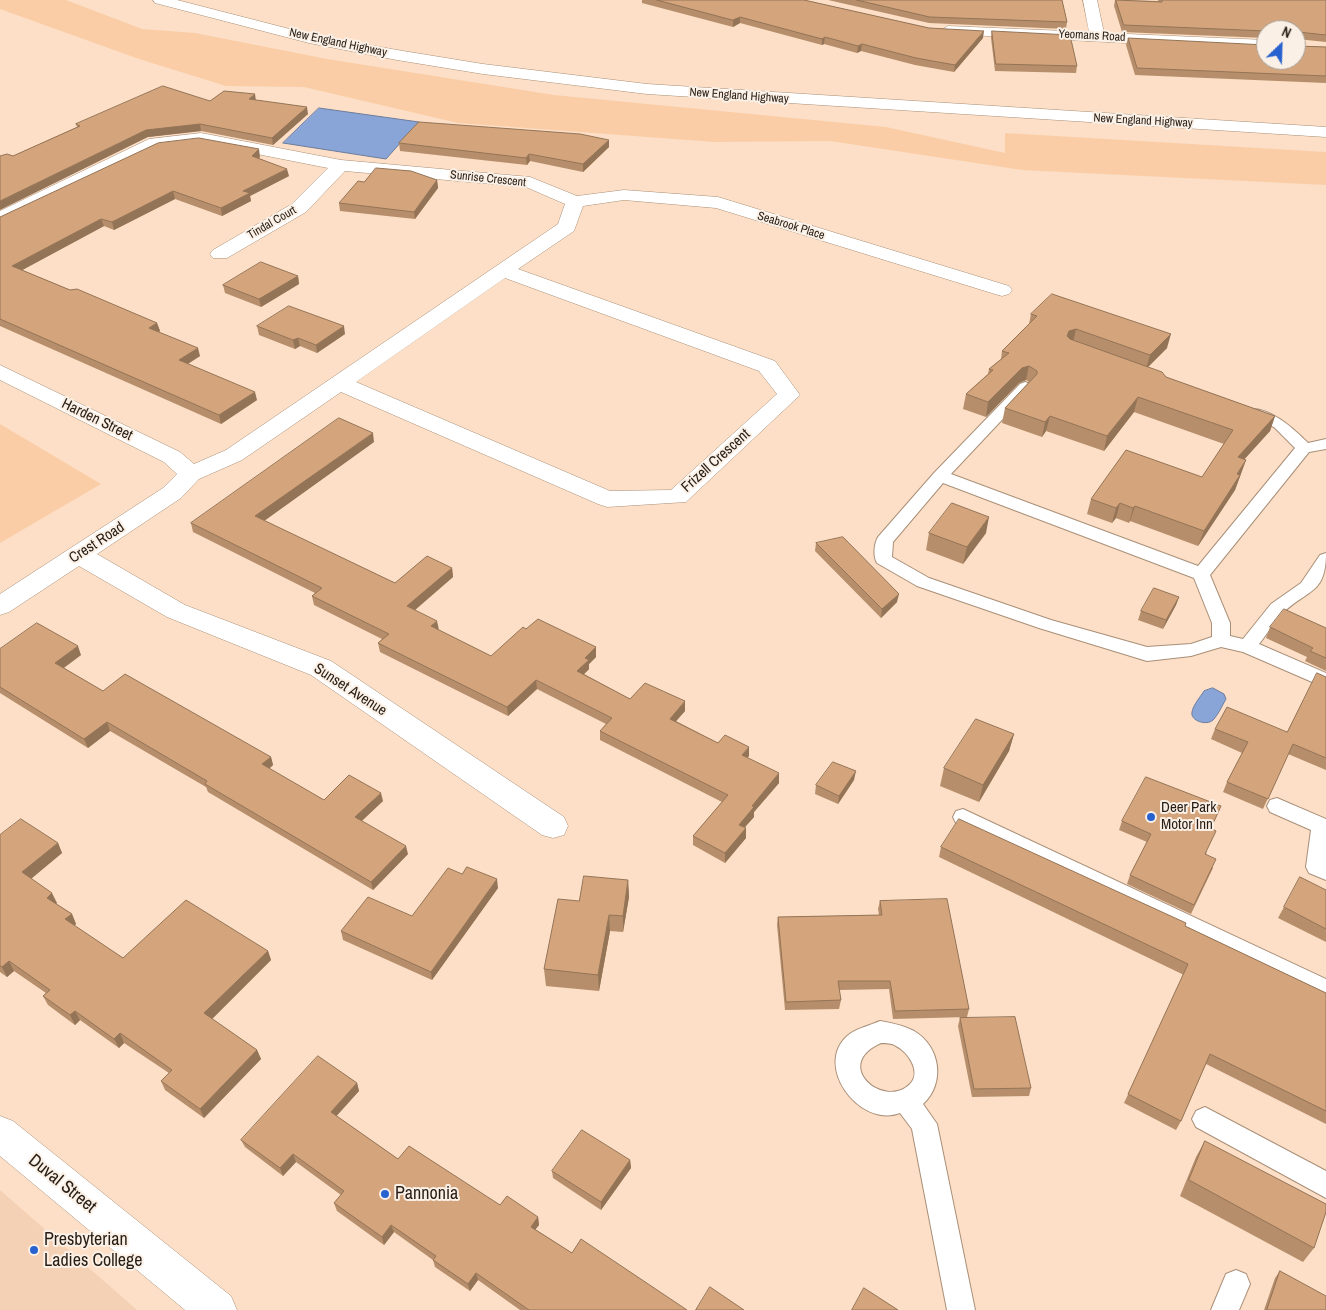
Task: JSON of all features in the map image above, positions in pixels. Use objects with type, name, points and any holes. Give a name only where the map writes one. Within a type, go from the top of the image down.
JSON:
[{"type":"main road","name":"New England Highway","points":[[160,0],[309,38],[396,55],[483,69],[647,90],[1326,132]]},
{"type":"main road","points":[[1090,0],[1089,3],[1097,36]]},
{"type":"main road","name":"Yeomans Road","points":[[929,29],[1256,44]]},
{"type":"main road","name":"Sunrise Crescent","points":[[0,218],[155,143],[201,138],[341,165],[530,182],[575,202]]},
{"type":"main road","name":"Tindal Court","points":[[220,254],[300,208],[341,165]]},
{"type":"main road","name":"Seabrook Place","points":[[575,202],[624,195],[718,204],[1002,290]]},
{"type":"main road","points":[[190,474],[234,455],[567,227],[575,202]]},
{"type":"main road","name":"Frizell Crescent","points":[[340,383],[608,499],[677,497],[789,396],[767,366],[504,270]]},
{"type":"main road","name":"Harden Street","points":[[0,372],[172,457],[190,474]]},
{"type":"main road","name":"Crest Road","points":[[0,606],[172,493],[190,474]]},
{"type":"main road","name":"Sunset Avenue","points":[[79,555],[176,611],[321,668],[553,826]]},
{"type":"main road","name":"Duval Street","points":[[0,1133],[217,1310]]},
{"type":"lane","points":[[1025,387],[940,476],[884,541],[884,559],[923,582],[1044,624],[1147,654],[1191,650],[1221,641],[1247,646],[1326,682]]},
{"type":"lane","points":[[1235,408],[1280,424],[1304,448]]},
{"type":"lane","points":[[1201,574],[1304,448],[1326,444]]},
{"type":"lane","points":[[940,476],[1201,574],[1221,623],[1221,641]]},
{"type":"lane","points":[[1247,646],[1277,608],[1307,588],[1326,559]]},
{"type":"lane","points":[[1277,806],[1322,826],[1317,867],[1326,871]]},
{"type":"lane","points":[[963,817],[1326,990]]},
{"type":"lane","points":[[906,1101],[924,1124],[961,1310]]},
{"type":"lane","points":[[1205,1119],[1326,1185]]},
{"type":"lane","points":[[1225,1310],[1236,1284]]},
{"type":"shaded area","points":[[0,0],[66,0],[142,29],[195,33],[327,59],[554,95],[886,127],[1005,153],[1005,133],[1326,152],[1326,185],[1022,170],[830,141],[715,142],[458,123],[304,87],[226,86],[139,59],[0,9]]},
{"type":"shaded area","points":[[0,424],[101,484],[0,543]]},
{"type":"shaded area","name":"Presbyterian Ladies College","points":[[0,1190],[137,1310],[0,1310]]},
{"type":"water","points":[[319,108],[419,122],[386,159],[283,143]]},
{"type":"water","points":[[1213,688],[1224,694],[1226,699],[1213,720],[1207,723],[1200,722],[1192,715],[1193,709],[1204,691]]},
{"type":"building","points":[[657,0],[804,0],[929,28],[984,31],[955,65],[916,58],[862,44],[858,46],[825,37],[822,39],[740,17],[733,20]]},
{"type":"building","points":[[857,0],[1062,0],[1067,22],[930,17]]},
{"type":"building","points":[[1116,0],[1162,2],[1162,0],[1326,0],[1326,35],[1306,33],[1306,20],[1256,20],[1256,31],[1124,25]]},
{"type":"building","points":[[992,31],[1070,35],[1077,66],[996,64]]},
{"type":"building","points":[[1128,38],[1256,44],[1256,70],[1306,70],[1306,46],[1326,47],[1326,76],[1137,68]]},
{"type":"building","points":[[163,86],[210,101],[224,91],[255,94],[249,99],[307,107],[272,138],[200,124],[146,130],[0,201],[0,156],[7,154],[13,156],[80,126],[76,124]]},
{"type":"building","points":[[419,122],[580,134],[609,140],[583,164],[529,154],[526,158],[399,143]]},
{"type":"building","points":[[199,138],[259,149],[252,156],[287,169],[243,191],[250,193],[221,208],[173,191],[112,222],[101,219],[12,266],[70,290],[77,289],[157,323],[149,328],[198,348],[179,360],[255,392],[219,415],[0,319],[0,217],[158,143]]},
{"type":"building","points":[[376,168],[411,171],[437,180],[414,212],[339,203],[358,181],[364,182]]},
{"type":"building","points":[[261,262],[298,276],[259,299],[223,285]]},
{"type":"building","points":[[1052,294],[1171,334],[1150,355],[1076,329],[1069,331],[1067,336],[1070,339],[1162,372],[1166,377],[1275,416],[1238,457],[1246,460],[1237,474],[1240,475],[1204,531],[1135,506],[1133,508],[1120,503],[1116,508],[1091,499],[1126,450],[1202,477],[1233,430],[1138,397],[1107,436],[1050,416],[1045,422],[1005,408],[1037,374],[1037,371],[1029,366],[1022,368],[988,402],[966,394],[993,370],[989,369],[1009,353],[1002,351],[1037,316],[1031,314]]},
{"type":"building","points":[[289,306],[344,326],[316,345],[298,338],[293,340],[257,326]]},
{"type":"building","points":[[339,418],[373,433],[255,516],[395,583],[427,556],[452,568],[407,606],[437,621],[431,626],[491,656],[523,627],[526,629],[538,619],[596,647],[585,658],[589,660],[577,671],[630,699],[645,683],[685,701],[670,719],[718,743],[725,735],[749,747],[742,755],[779,773],[739,825],[746,828],[725,853],[693,836],[728,795],[600,731],[612,718],[536,680],[507,707],[378,643],[389,634],[312,596],[322,588],[191,523]]},
{"type":"building","points":[[952,503],[989,517],[967,547],[929,533]]},
{"type":"building","points":[[843,537],[899,594],[882,609],[816,543]]},
{"type":"building","points":[[1154,588],[1179,597],[1166,620],[1141,611]]},
{"type":"building","points":[[1284,609],[1326,628],[1326,658],[1310,651],[1313,648],[1270,627]]},
{"type":"building","points":[[37,623],[78,646],[55,663],[103,691],[125,674],[271,757],[262,764],[324,800],[349,775],[381,793],[355,817],[406,846],[371,882],[205,784],[207,781],[107,722],[84,739],[0,687],[0,649]]},
{"type":"building","points":[[1317,673],[1326,677],[1326,758],[1293,744],[1268,799],[1227,782],[1248,742],[1215,729],[1227,707],[1287,732]]},
{"type":"building","points":[[976,719],[1014,734],[983,785],[944,768]]},
{"type":"building","points":[[833,762],[856,771],[839,796],[816,785]]},
{"type":"building","points":[[1146,777],[1221,806],[1211,828],[1216,831],[1205,854],[1216,859],[1194,905],[1130,875],[1151,834],[1122,821]]},
{"type":"building","points":[[21,819],[58,843],[22,872],[52,893],[47,898],[72,914],[65,919],[123,958],[186,900],[268,951],[204,1013],[257,1050],[200,1109],[161,1081],[172,1070],[120,1033],[114,1039],[75,1011],[70,1015],[43,996],[50,990],[9,961],[2,967],[0,966],[0,835]]},
{"type":"building","points":[[959,819],[1186,923],[1185,926],[1326,993],[1326,1111],[1210,1054],[1181,1121],[1128,1094],[1188,964],[941,847]]},
{"type":"building","points":[[467,867],[497,879],[431,972],[341,931],[368,897],[412,916],[448,868],[462,874]]},
{"type":"building","points":[[584,876],[628,880],[623,916],[609,915],[598,975],[544,969],[558,899],[579,901]]},
{"type":"building","points":[[1300,877],[1326,890],[1326,929],[1284,907]]},
{"type":"building","points":[[947,899],[969,1009],[895,1011],[890,981],[838,981],[841,1000],[786,1002],[778,917],[882,915],[880,901]]},
{"type":"building","points":[[1015,1017],[1031,1088],[974,1089],[960,1018]]},
{"type":"building","points":[[318,1056],[357,1083],[331,1112],[398,1159],[409,1146],[500,1205],[507,1196],[538,1217],[531,1227],[572,1253],[581,1239],[687,1310],[529,1310],[476,1273],[468,1284],[433,1260],[436,1256],[391,1225],[382,1237],[334,1203],[344,1191],[293,1154],[280,1168],[241,1140]]},
{"type":"building","points":[[582,1130],[630,1160],[601,1202],[552,1171]]},
{"type":"building","points":[[1205,1141],[1326,1204],[1326,1212],[1314,1248],[1189,1180]]},
{"type":"building","points":[[1280,1271],[1326,1296],[1326,1310],[1267,1310]]},
{"type":"building","points":[[710,1287],[744,1310],[696,1310]]},
{"type":"building","points":[[864,1288],[898,1310],[852,1310]]},
{"type":"place","name":"Deer Park Motor Inn","points":[[1151,817]]},
{"type":"place","name":"Pannonia","points":[[385,1194]]},
{"type":"place","name":"Presbyterian Ladies College","points":[[34,1250]]}]
